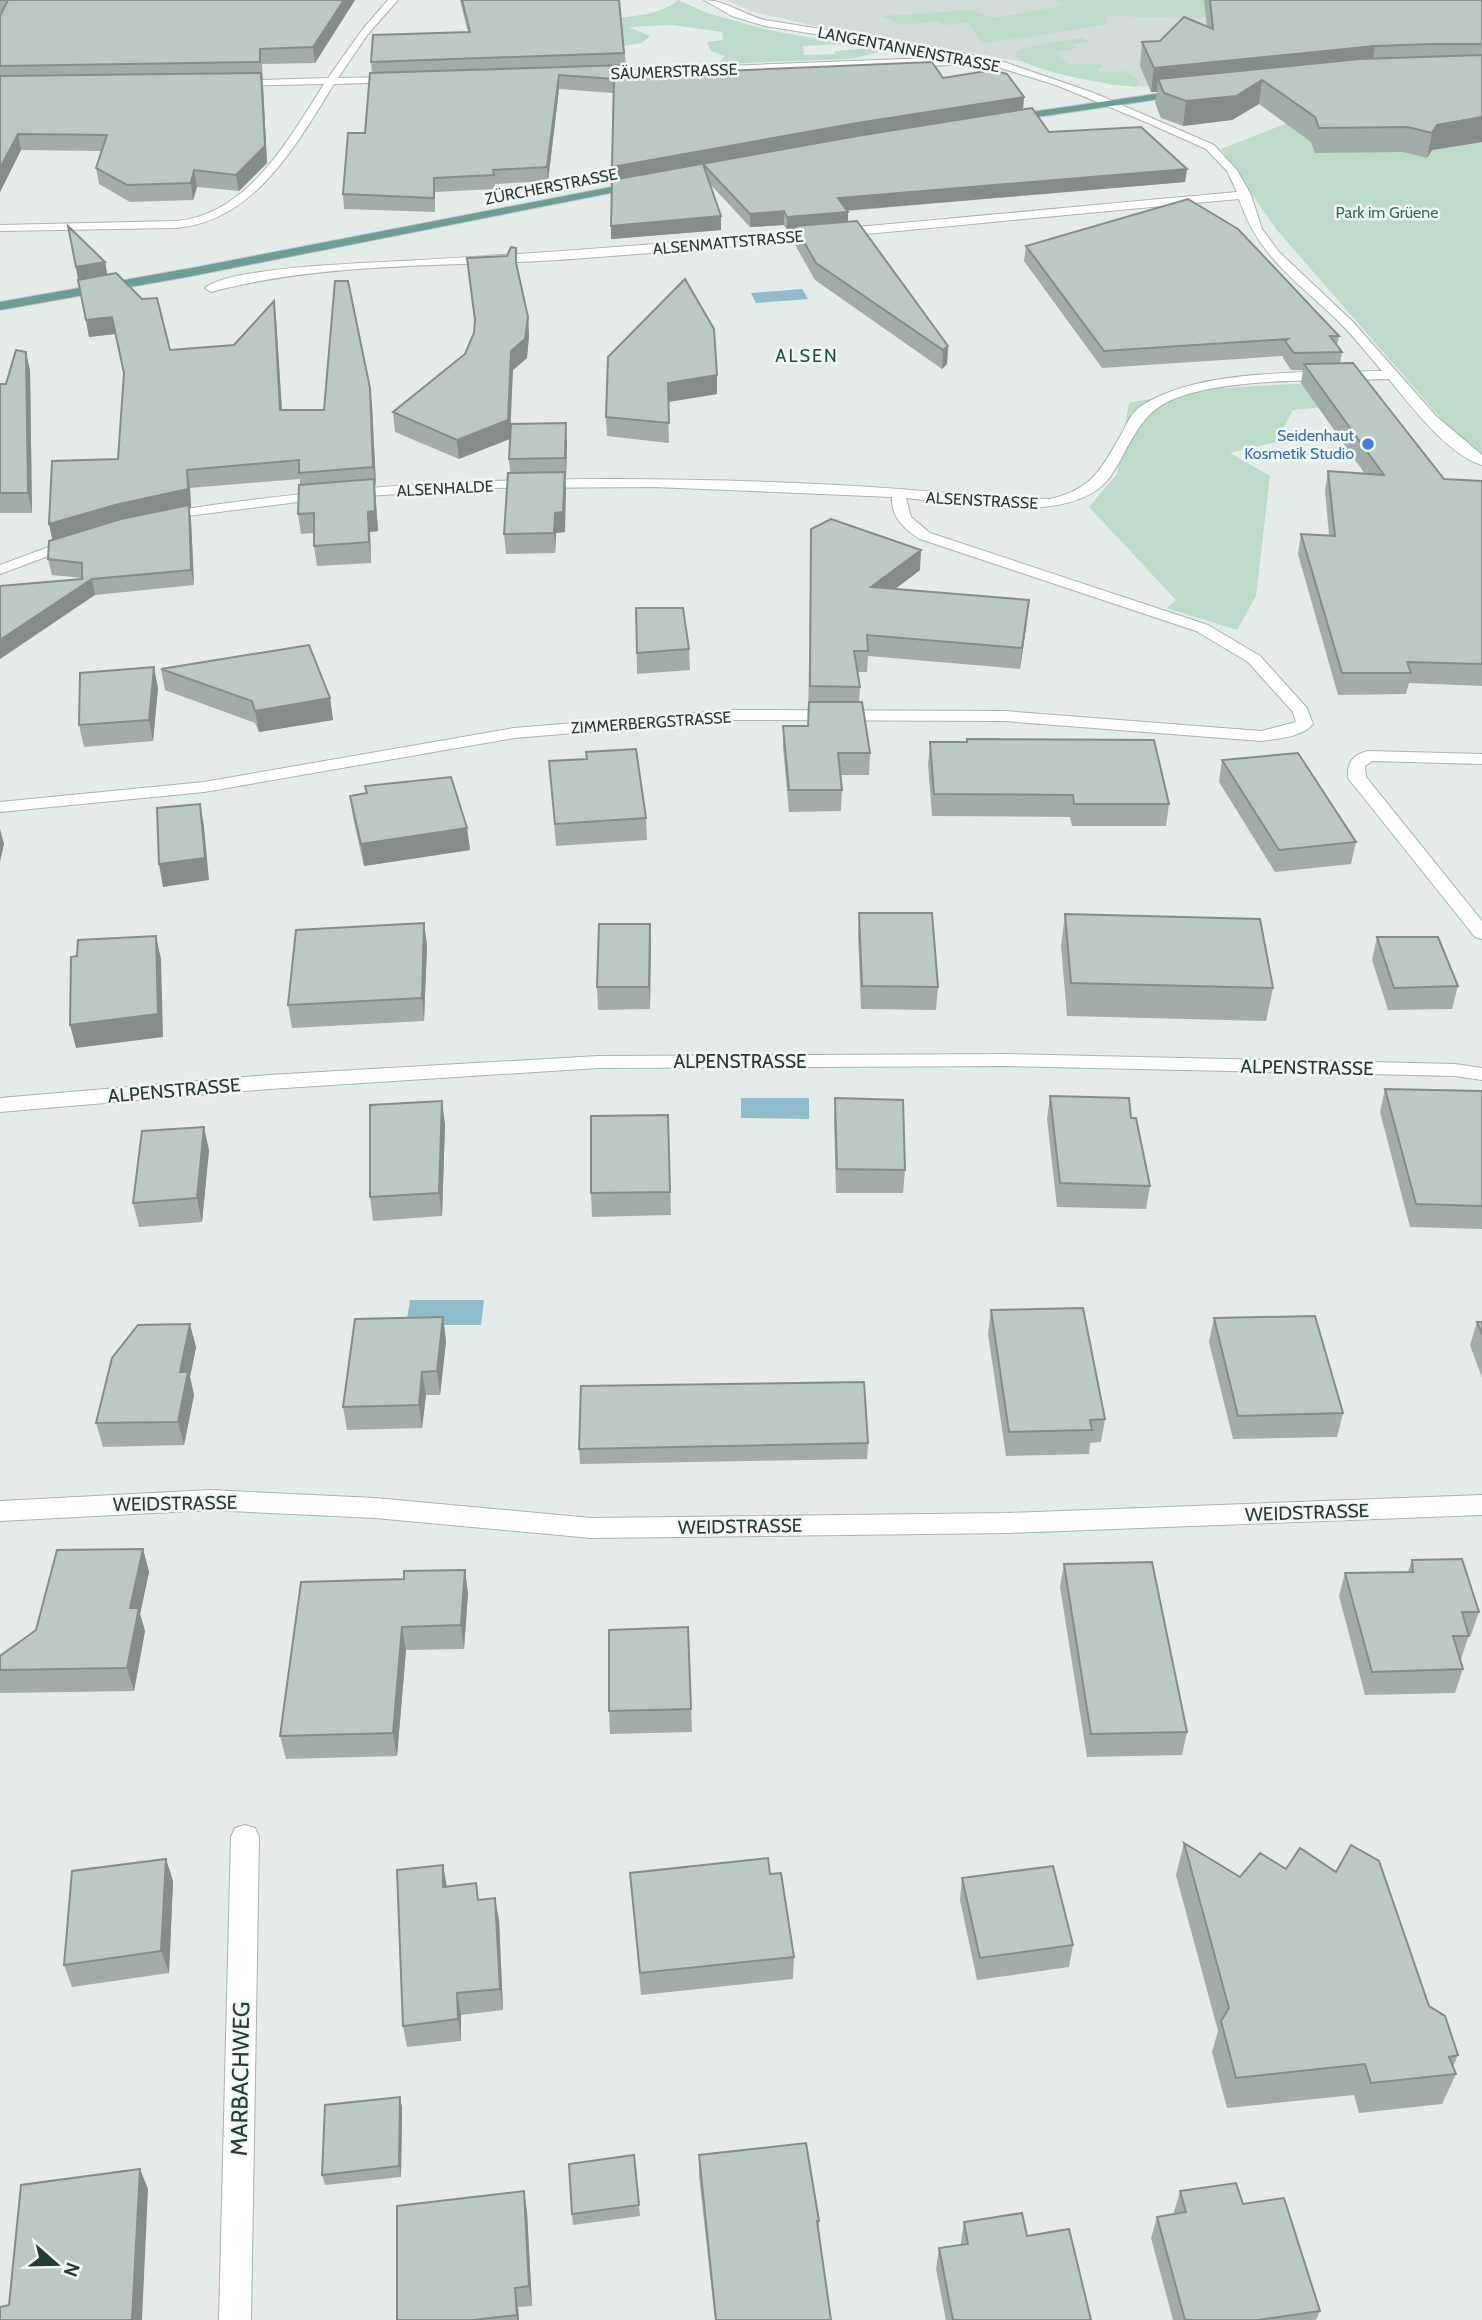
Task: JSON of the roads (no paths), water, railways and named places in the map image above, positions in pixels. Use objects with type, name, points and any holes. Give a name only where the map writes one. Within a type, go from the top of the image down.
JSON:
[{"type":"main road","points":[[996,120],[1109,104],[1191,98]]},
{"type":"main road","name":"ZÜRCHERSTRASSE","points":[[0,306],[192,272],[649,183]]},
{"type":"street","points":[[0,228],[189,223],[216,214],[226,208],[294,142],[320,94],[331,82],[361,34],[393,0]]},
{"type":"street","name":"LANGENTANNENSTRASSE","points":[[709,0],[720,8],[745,17],[790,27],[970,57],[1018,71],[1109,104]]},
{"type":"street","name":"SÄUMERSTRASSE","points":[[583,74],[950,62],[970,57]]},
{"type":"street","points":[[223,83],[412,80]]},
{"type":"street","points":[[1109,104],[1210,147],[1224,158],[1236,174],[1245,195],[1251,221],[1278,260],[1359,335],[1422,412],[1482,461]]},
{"type":"street","name":"ALSENMATTSTRASSE","points":[[211,288],[228,282],[309,269],[559,256],[1245,195]]},
{"type":"street","name":"ALSENSTRASSE","points":[[1305,724],[1301,711],[1254,659],[1202,628],[925,536],[903,519],[897,505],[899,495],[1022,503],[1049,503],[1075,498],[1100,483],[1142,411],[1164,396],[1192,387],[1234,382],[1390,375]]},
{"type":"street","name":"ALSENHALDE","points":[[145,520],[275,500],[450,487],[685,483],[821,488],[899,495]]},
{"type":"street","points":[[0,570],[90,537]]},
{"type":"street","name":"ZIMMERBERGSTRASSE","points":[[0,807],[204,787],[514,733],[731,715],[1004,716],[1261,736],[1294,730],[1305,724]]},
{"type":"street","points":[[1482,760],[1368,756],[1356,764],[1357,778],[1482,933]]},
{"type":"street","name":"ALPENSTRASSE","points":[[0,1105],[269,1082],[598,1062],[1021,1060],[1455,1070],[1482,1074]]},
{"type":"street","name":"WEIDSTRASSE","points":[[0,1511],[210,1500],[375,1508],[499,1522],[591,1528],[1008,1523],[1482,1506]]},
{"type":"street","name":"MARBACHWEG","points":[[235,2320],[245,1837]]},
{"type":"water","points":[[802,289],[808,299],[756,303],[751,293]]},
{"type":"water","points":[[741,1098],[809,1098],[809,1119],[741,1118]]},
{"type":"water","points":[[410,1300],[484,1300],[481,1325],[406,1325]]},
{"type":"place","name":"Seidenhaut Kosmetik Studio","points":[[1368,444]]},
{"type":"district","name":"ALSEN","points":[[807,356]]},
{"type":"park label","name":"Park im Grüene","points":[[1387,212]]}]
